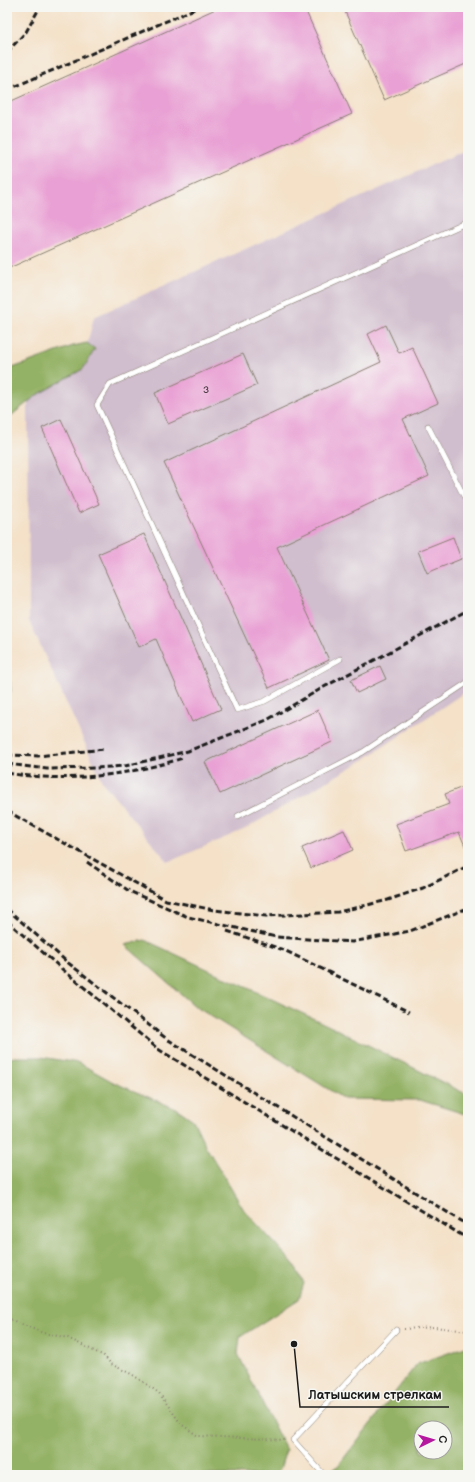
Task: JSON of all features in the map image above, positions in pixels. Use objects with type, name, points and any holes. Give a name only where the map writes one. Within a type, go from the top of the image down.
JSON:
[{"type":"lane","points":[[340,659],[265,701],[237,710],[97,405],[110,384],[468,222]]},
{"type":"lane","points":[[428,426],[468,504]]},
{"type":"lane","points":[[238,816],[363,752],[468,682]]},
{"type":"lane","points":[[324,1475],[293,1440],[396,1330]]},
{"type":"path","points":[[7,1318],[43,1332],[68,1338],[104,1356],[111,1364],[133,1375],[158,1393],[181,1424],[198,1436],[293,1440]]},
{"type":"path","points":[[396,1330],[434,1327],[468,1331]]},
{"type":"shaded area","points":[[468,149],[468,690],[357,764],[243,830],[168,862],[103,783],[29,621],[28,395],[82,365],[94,317]]},
{"type":"green space","points":[[87,343],[95,349],[83,369],[37,395],[7,419],[7,370],[73,346]]},
{"type":"green space","points":[[7,662],[11,690],[7,701]]},
{"type":"green space","points":[[145,940],[338,1030],[468,1095],[468,1115],[420,1100],[344,1099],[196,1007],[125,945]]},
{"type":"green space","points":[[14,1057],[41,1057],[79,1063],[115,1083],[179,1110],[193,1120],[205,1145],[244,1210],[293,1263],[304,1283],[299,1299],[240,1337],[238,1354],[286,1450],[280,1469],[275,1475],[7,1475],[7,1059]]},
{"type":"green space","points":[[468,1346],[468,1475],[325,1475],[337,1467],[417,1364]]},
{"type":"building","points":[[220,7],[304,7],[352,114],[7,269],[7,103]]},
{"type":"building","points":[[343,7],[468,7],[468,63],[384,100]]},
{"type":"building","points":[[386,325],[399,353],[412,347],[438,403],[403,419],[429,476],[277,547],[329,660],[269,688],[164,463],[381,362],[368,334]]},
{"type":"building","points":[[243,354],[257,385],[168,424],[155,393]]},
{"type":"building","points":[[61,419],[99,504],[79,513],[42,428]]},
{"type":"building","points":[[144,534],[221,709],[192,722],[156,639],[139,647],[98,554]]},
{"type":"building","points":[[453,537],[461,559],[427,573],[418,551]]},
{"type":"building","points":[[380,666],[386,679],[357,693],[351,680]]},
{"type":"building","points":[[318,710],[332,742],[220,794],[205,762]]},
{"type":"building","points":[[468,785],[468,853],[459,832],[406,851],[396,824],[449,804],[445,794]]},
{"type":"building","points":[[344,830],[353,850],[311,868],[302,848]]},
{"type":"railway","points":[[7,52],[26,32],[40,7]]},
{"type":"railway","points":[[7,90],[199,7]]},
{"type":"railway","points":[[7,764],[47,769],[125,766],[188,751],[267,720],[324,687],[468,610]]},
{"type":"railway","points":[[7,755],[38,756],[105,749]]},
{"type":"railway","points":[[7,773],[52,777],[96,776],[140,769],[183,758]]},
{"type":"railway","points":[[7,811],[166,900],[214,910],[266,916],[338,912],[388,900],[423,888],[468,866]]},
{"type":"railway","points":[[87,862],[129,891],[188,917],[276,937],[352,942],[410,931],[468,908]]},
{"type":"railway","points":[[7,909],[67,962],[167,1039],[468,1225]]},
{"type":"railway","points":[[7,921],[158,1049],[468,1239]]},
{"type":"railway","points":[[227,931],[284,950],[409,1012]]},
{"type":"place","name":"Латышским стрелкам","points":[[294,1344]]}]
